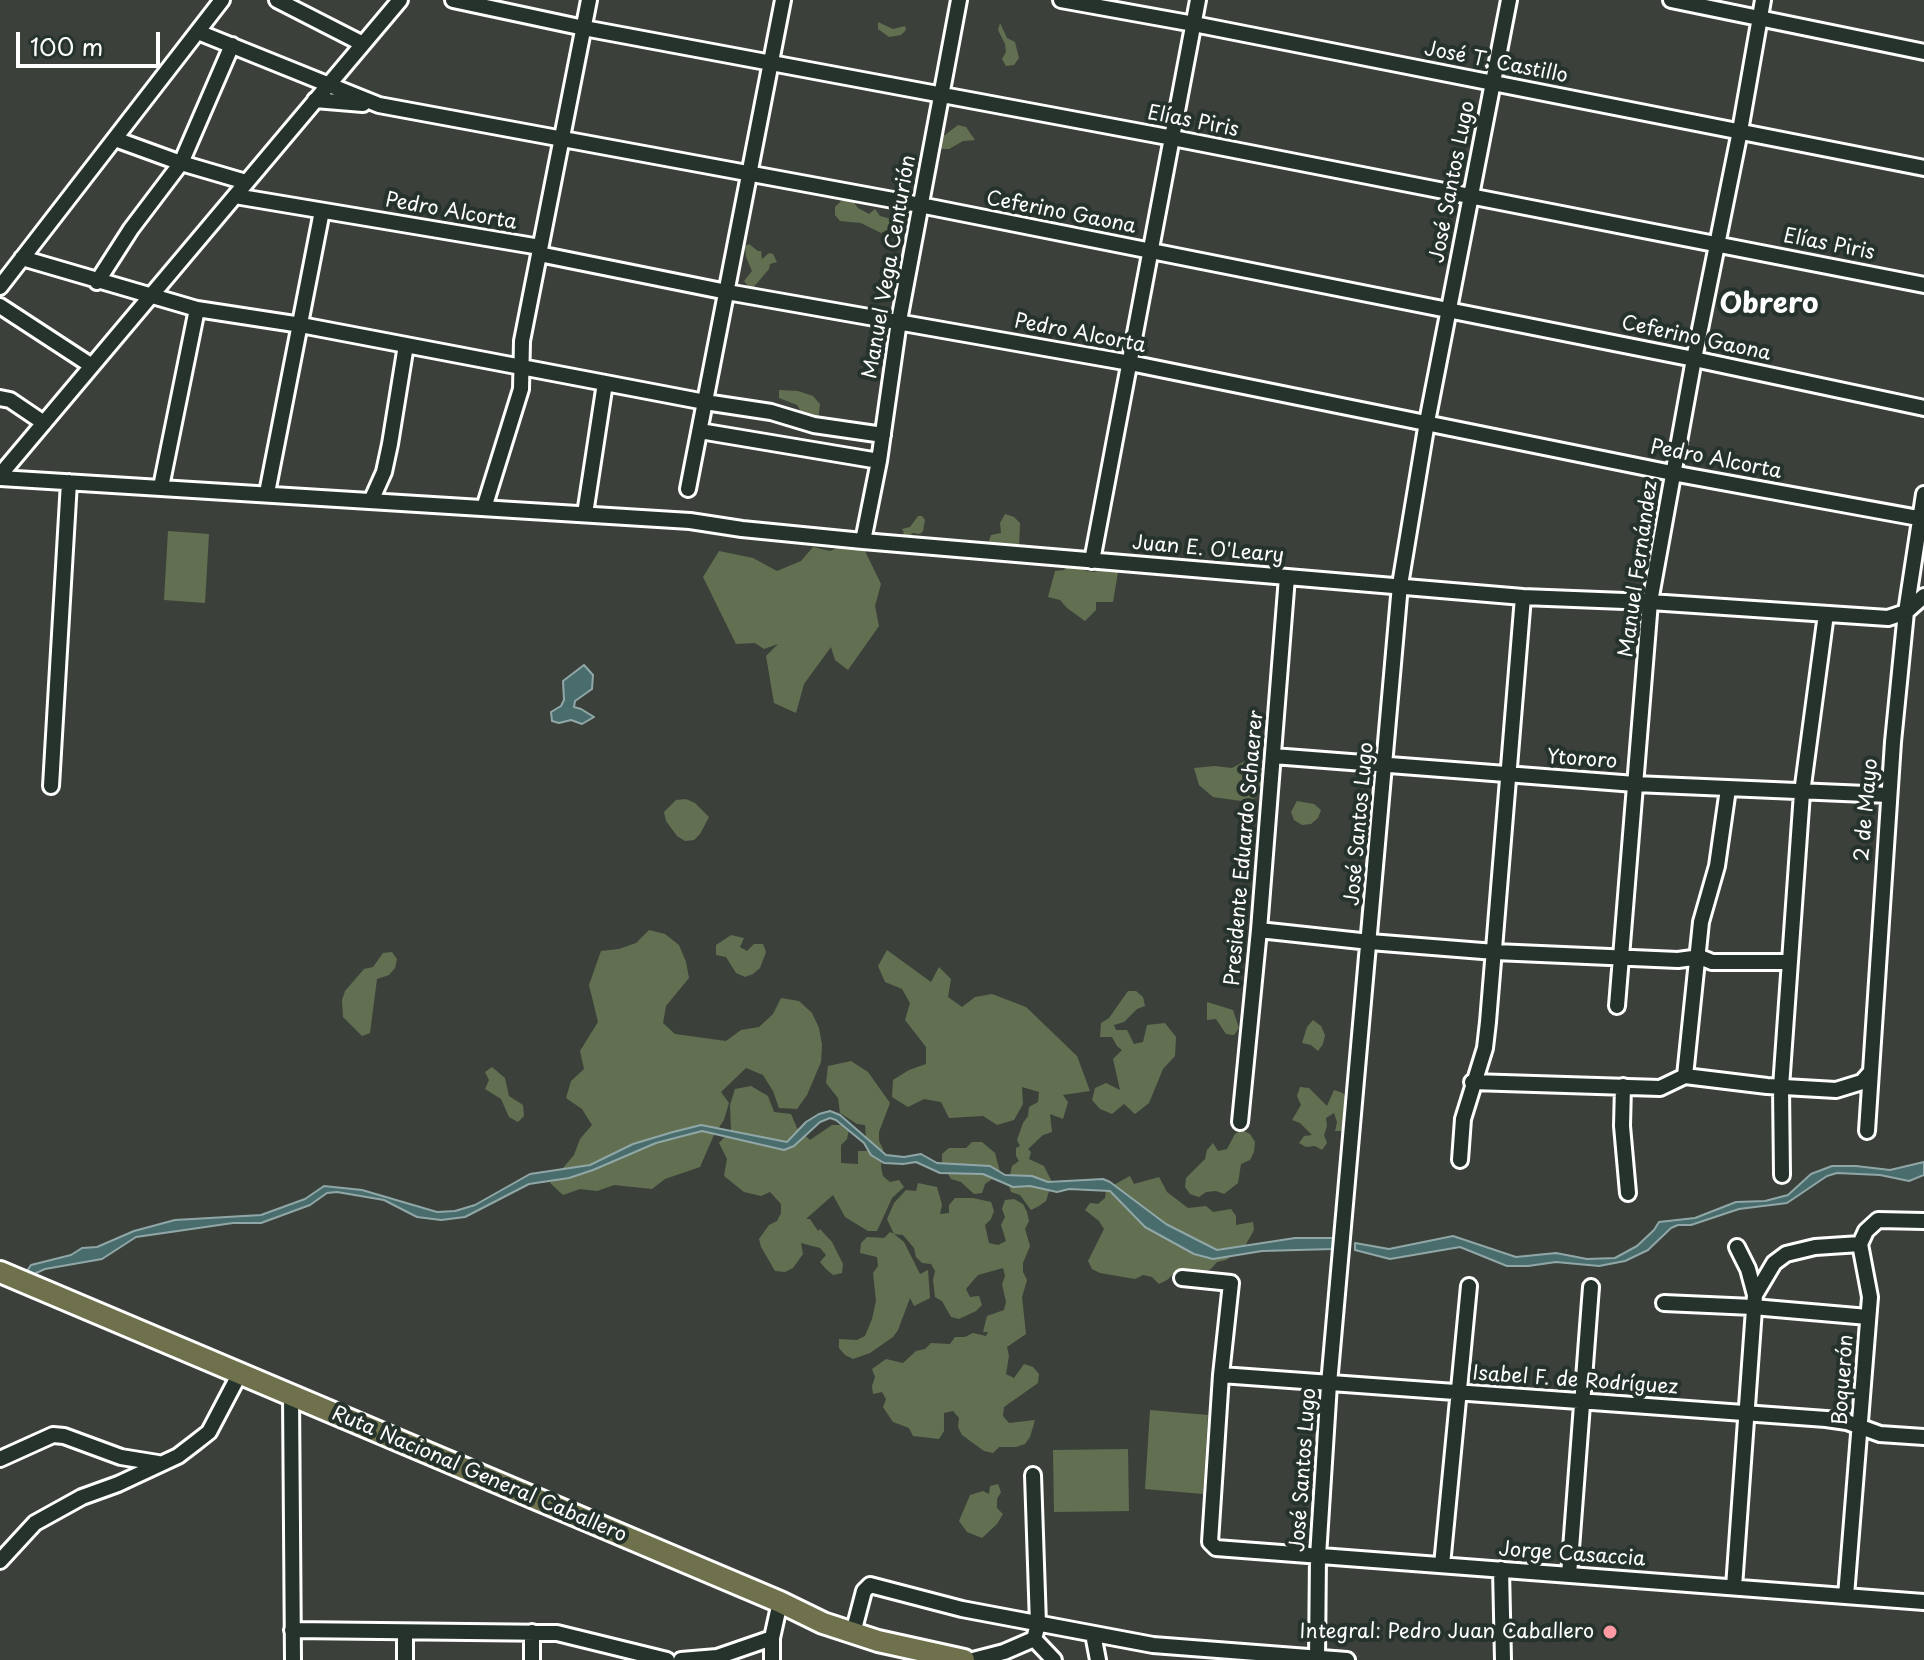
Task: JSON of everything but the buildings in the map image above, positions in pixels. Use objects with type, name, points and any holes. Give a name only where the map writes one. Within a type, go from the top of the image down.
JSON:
[{"type":"highway","name":"Ruta Nacional General Caballero","points":[[0,1272],[780,1602],[823,1623],[878,1641],[964,1660]]},
{"type":"street","points":[[0,287],[222,0]]},
{"type":"street","points":[[277,0],[363,44]]},
{"type":"street","points":[[0,476],[400,0]]},
{"type":"street","name":"Elías Piris","points":[[453,0],[584,28],[1173,138],[1924,285]]},
{"type":"street","points":[[484,508],[521,389],[524,366],[522,341],[589,0]]},
{"type":"street","points":[[688,489],[783,0]]},
{"type":"street","name":"Manuel Vega Centurión","points":[[863,541],[879,461],[899,321],[959,0]]},
{"type":"street","name":"José T. Castillo","points":[[1061,0],[1924,168]]},
{"type":"street","points":[[1092,561],[1198,0]]},
{"type":"street","name":"José Santos Lugo","points":[[1317,1659],[1318,1556],[1329,1384],[1400,585],[1427,422],[1509,0]]},
{"type":"street","points":[[1671,0],[1924,52]]},
{"type":"street","name":"Manuel Fernández","points":[[1617,1006],[1650,602],[1763,0]]},
{"type":"street","name":"Ceferino Gaona","points":[[198,32],[379,105],[920,205],[1694,359],[1924,408]]},
{"type":"street","points":[[97,282],[131,229],[181,163],[232,45]]},
{"type":"street","points":[[315,100],[379,105]]},
{"type":"street","points":[[115,139],[246,182]]},
{"type":"street","name":"Pedro Alcorta","points":[[235,196],[540,247],[539,254],[727,292],[1130,363],[1672,473],[1921,519]]},
{"type":"street","points":[[267,493],[322,211]]},
{"type":"street","points":[[22,258],[197,309],[301,325],[771,412],[814,425],[883,435]]},
{"type":"street","points":[[0,306],[92,366]]},
{"type":"street","points":[[161,487],[197,309]]},
{"type":"street","points":[[371,501],[384,472],[406,345]]},
{"type":"street","points":[[585,514],[605,383]]},
{"type":"street","points":[[0,398],[10,400],[44,423]]},
{"type":"street","points":[[700,431],[879,461]]},
{"type":"street","name":"Juan E. O'Leary","points":[[0,476],[690,521],[863,541],[1523,597],[1888,618],[1906,612]]},
{"type":"street","points":[[51,786],[69,482]]},
{"type":"street","name":"2 de Mayo","points":[[1867,1131],[1889,795],[1906,612],[1924,494]]},
{"type":"street","name":"Presidente Eduardo Schaerer","points":[[1240,1122],[1259,930],[1287,577]]},
{"type":"street","points":[[1906,612],[1924,596]]},
{"type":"street","points":[[1460,1160],[1463,1119],[1485,1048],[1523,597]]},
{"type":"street","points":[[1782,1175],[1781,1087],[1802,793],[1826,614]]},
{"type":"street","name":"Ytororo","points":[[1273,756],[1635,784],[1889,795]]},
{"type":"street","points":[[1685,1076],[1700,957],[1701,922],[1717,866],[1728,789]]},
{"type":"street","points":[[1259,930],[1495,952],[1678,960],[1700,957],[1712,962],[1790,962]]},
{"type":"street","points":[[1472,1082],[1660,1088],[1685,1076],[1836,1090],[1862,1082],[1870,1073]]},
{"type":"street","points":[[1623,1086],[1622,1126],[1628,1193]]},
{"type":"street","points":[[1754,1301],[1774,1263],[1786,1254],[1815,1247],[1860,1244],[1866,1231],[1878,1220],[1924,1221]]},
{"type":"street","name":"Boquerón","points":[[1846,1596],[1870,1297],[1860,1244]]},
{"type":"street","points":[[1734,1587],[1754,1301],[1748,1269],[1737,1247]]},
{"type":"street","points":[[1182,1278],[1231,1283],[1221,1375]]},
{"type":"street","points":[[1442,1565],[1469,1286]]},
{"type":"street","points":[[1569,1575],[1591,1287]]},
{"type":"street","points":[[1664,1303],[1754,1301],[1868,1317]]},
{"type":"street","points":[[0,1561],[35,1523],[82,1497],[178,1456],[209,1432],[240,1373]]},
{"type":"street","name":"Isabel F. de Rodríguez","points":[[1221,1375],[1826,1419],[1880,1434],[1924,1437]]},
{"type":"street","name":"Jorge Casaccia","points":[[1221,1375],[1210,1542],[1216,1548],[1924,1602]]},
{"type":"street","points":[[291,1395],[293,1660]]},
{"type":"street","points":[[0,1459],[53,1435],[64,1436],[121,1457],[158,1463]]},
{"type":"street","points":[[1033,1475],[1038,1624],[1034,1639]]},
{"type":"street","points":[[1501,1569],[1503,1660]]},
{"type":"street","points":[[853,1633],[864,1591],[870,1585],[962,1609],[1153,1645],[1347,1660]]},
{"type":"street","points":[[772,1660],[772,1638],[780,1602]]},
{"type":"street","points":[[292,1630],[557,1633],[667,1660]]},
{"type":"street","points":[[405,1632],[405,1660]]},
{"type":"street","points":[[532,1632],[532,1660]]},
{"type":"street","points":[[1093,1634],[1098,1660]]},
{"type":"street","points":[[681,1660],[717,1657],[772,1638]]},
{"type":"street","points":[[973,1660],[1004,1652],[1034,1639]]},
{"type":"street","points":[[1034,1639],[1054,1660]]},
{"type":"green space","points":[[878,22],[893,29],[905,26],[906,30],[901,35],[889,37],[878,29]]},
{"type":"green space","points":[[1000,23],[1007,38],[1015,42],[1019,58],[1014,65],[1006,66],[1002,59],[1006,52],[998,30]]},
{"type":"green space","points":[[958,125],[966,127],[975,140],[941,149],[936,141],[938,134],[945,135]]},
{"type":"green space","points":[[852,200],[869,214],[875,209],[896,226],[881,233],[861,223],[840,221],[835,215],[835,207],[841,201]]},
{"type":"green space","points":[[749,244],[761,251],[762,259],[769,253],[777,262],[770,264],[753,288],[744,281],[752,271],[746,257],[745,246]]},
{"type":"green space","points":[[779,390],[813,396],[820,404],[818,422],[804,417],[797,405],[779,398]]},
{"type":"green space","points":[[1005,514],[1020,523],[1019,549],[1001,549],[989,541],[991,535],[1001,533],[1000,523]]},
{"type":"green space","points":[[918,516],[925,520],[923,531],[913,533],[909,536],[910,541],[902,543],[902,529],[910,527]]},
{"type":"green space","points":[[168,531],[209,534],[205,603],[164,600]]},
{"type":"green space","points":[[846,544],[864,549],[881,584],[875,606],[879,626],[848,670],[835,660],[831,647],[804,684],[796,713],[774,703],[766,656],[778,644],[764,649],[755,643],[736,644],[703,577],[719,551],[753,558],[777,571],[801,561],[813,547],[830,551]]},
{"type":"green space","points":[[1070,563],[1086,571],[1111,567],[1118,572],[1113,602],[1096,602],[1096,610],[1085,621],[1060,600],[1048,597],[1055,571],[1064,570]]},
{"type":"green space","points":[[1249,759],[1261,765],[1265,782],[1258,796],[1248,802],[1213,797],[1199,785],[1194,768],[1232,768]]},
{"type":"green space","points":[[686,799],[709,817],[694,840],[685,841],[666,821],[664,812],[676,800]]},
{"type":"green space","points":[[1297,801],[1314,804],[1321,810],[1318,818],[1311,824],[1302,825],[1294,820],[1291,812]]},
{"type":"green space","points":[[649,930],[665,934],[679,945],[686,962],[689,978],[666,1006],[663,1023],[675,1034],[726,1041],[741,1030],[759,1027],[773,1014],[781,998],[799,1001],[812,1013],[819,1028],[821,1062],[807,1095],[797,1109],[779,1108],[763,1075],[746,1068],[721,1092],[729,1103],[724,1120],[700,1167],[665,1179],[652,1189],[614,1185],[597,1191],[580,1189],[563,1195],[550,1183],[574,1155],[580,1139],[592,1125],[582,1109],[566,1098],[571,1081],[584,1069],[580,1051],[598,1022],[589,985],[601,951],[636,943]]},
{"type":"green space","points":[[731,935],[744,938],[740,947],[747,951],[754,944],[763,944],[766,952],[760,968],[753,974],[745,977],[736,973],[726,957],[716,955],[716,945]]},
{"type":"green space","points":[[887,950],[931,982],[939,967],[951,979],[948,997],[962,1007],[975,997],[992,994],[1026,1007],[1077,1056],[1090,1091],[1063,1095],[1068,1102],[1063,1119],[1050,1114],[1052,1132],[1043,1135],[1028,1149],[1031,1152],[1029,1159],[1044,1166],[1052,1182],[1046,1201],[1039,1206],[1031,1210],[1020,1195],[1011,1192],[1008,1183],[1012,1166],[1019,1161],[1016,1156],[1016,1148],[1020,1146],[1017,1140],[1029,1107],[1038,1102],[1039,1092],[1022,1087],[1023,1104],[1014,1120],[997,1125],[983,1116],[949,1118],[941,1102],[924,1099],[908,1107],[892,1097],[893,1080],[926,1064],[926,1047],[905,1020],[910,1003],[902,989],[885,982],[878,966]]},
{"type":"green space","points":[[392,952],[397,959],[395,968],[389,975],[377,979],[370,1033],[362,1036],[343,1017],[345,991],[364,969],[373,967],[383,953]]},
{"type":"green space","points":[[1128,991],[1136,991],[1143,997],[1145,1006],[1137,1009],[1124,1022],[1114,1025],[1116,1030],[1127,1030],[1134,1044],[1143,1042],[1147,1025],[1165,1023],[1176,1037],[1175,1056],[1163,1069],[1149,1103],[1135,1114],[1124,1104],[1112,1114],[1100,1109],[1092,1100],[1095,1088],[1106,1083],[1120,1090],[1113,1059],[1122,1050],[1112,1037],[1100,1037],[1101,1023],[1109,1018]]},
{"type":"green space","points":[[1207,1002],[1233,1010],[1239,1028],[1234,1035],[1226,1034],[1216,1019],[1207,1020]]},
{"type":"green space","points":[[1313,1020],[1321,1026],[1325,1035],[1318,1051],[1302,1043]]},
{"type":"green space","points":[[851,1061],[868,1072],[890,1103],[879,1132],[883,1149],[881,1167],[883,1176],[890,1182],[899,1180],[904,1187],[892,1198],[877,1231],[868,1231],[845,1217],[833,1195],[806,1219],[810,1219],[818,1231],[820,1229],[832,1242],[843,1264],[842,1273],[833,1275],[826,1269],[820,1262],[826,1255],[820,1248],[801,1243],[803,1254],[793,1268],[785,1272],[775,1271],[759,1239],[769,1225],[777,1221],[781,1204],[770,1192],[761,1196],[744,1192],[724,1176],[727,1159],[719,1143],[731,1130],[730,1105],[735,1089],[751,1086],[768,1096],[774,1112],[791,1114],[797,1128],[810,1140],[832,1125],[842,1125],[849,1130],[847,1139],[841,1145],[841,1163],[858,1164],[858,1151],[867,1151],[865,1125],[857,1124],[840,1113],[838,1098],[826,1083],[828,1066]]},
{"type":"green space","points":[[492,1067],[505,1078],[509,1096],[523,1105],[524,1116],[518,1122],[509,1117],[501,1099],[485,1089],[489,1080],[485,1072]]},
{"type":"green space","points":[[1300,1087],[1309,1088],[1327,1106],[1334,1090],[1343,1093],[1351,1108],[1351,1125],[1344,1131],[1335,1131],[1337,1122],[1334,1113],[1326,1118],[1324,1135],[1327,1143],[1322,1150],[1299,1143],[1304,1136],[1312,1135],[1292,1120],[1301,1105],[1297,1096]]},
{"type":"green space","points":[[1242,1130],[1250,1134],[1255,1142],[1250,1160],[1241,1164],[1238,1183],[1224,1194],[1206,1192],[1199,1197],[1190,1194],[1185,1187],[1186,1178],[1205,1159],[1207,1150],[1213,1143],[1218,1151],[1227,1149],[1235,1134]]},
{"type":"green space","points":[[972,1142],[982,1142],[995,1153],[1003,1183],[992,1179],[985,1184],[982,1193],[974,1194],[961,1182],[951,1179],[942,1163],[942,1154],[949,1148],[966,1148]]},
{"type":"green space","points":[[1130,1176],[1134,1184],[1159,1177],[1167,1192],[1188,1208],[1206,1206],[1213,1212],[1231,1209],[1236,1216],[1236,1225],[1253,1222],[1254,1230],[1245,1246],[1226,1260],[1217,1262],[1211,1269],[1194,1276],[1185,1275],[1180,1268],[1159,1284],[1152,1277],[1143,1275],[1135,1279],[1100,1273],[1092,1269],[1088,1261],[1104,1229],[1085,1210],[1090,1203],[1098,1204],[1105,1198],[1106,1189]]},
{"type":"green space","points":[[918,1183],[937,1187],[942,1205],[940,1214],[949,1213],[949,1205],[955,1198],[991,1202],[994,1211],[985,1225],[989,1243],[998,1245],[1006,1241],[1001,1225],[1005,1217],[1002,1209],[1005,1200],[1014,1199],[1023,1204],[1029,1221],[1025,1229],[1030,1246],[1023,1263],[1027,1280],[1022,1297],[1026,1334],[1007,1347],[1006,1374],[1014,1378],[1024,1364],[1033,1367],[1039,1374],[1038,1383],[1004,1407],[1003,1416],[1009,1423],[1035,1420],[1025,1444],[999,1447],[993,1453],[984,1451],[962,1435],[958,1427],[959,1418],[953,1411],[944,1413],[944,1431],[939,1439],[913,1436],[909,1428],[893,1422],[883,1407],[886,1399],[882,1392],[873,1394],[875,1377],[872,1369],[886,1359],[903,1363],[931,1343],[950,1344],[955,1337],[973,1333],[986,1336],[988,1332],[983,1332],[987,1316],[1004,1310],[1006,1302],[1002,1284],[1005,1276],[1003,1268],[978,1275],[966,1289],[970,1297],[979,1296],[982,1305],[976,1311],[959,1319],[951,1317],[942,1301],[935,1297],[935,1271],[931,1264],[922,1263],[916,1257],[914,1248],[903,1235],[894,1234],[887,1219],[894,1203],[906,1190],[916,1191]]},
{"type":"green space","points":[[890,1232],[904,1242],[920,1274],[928,1270],[930,1298],[914,1306],[910,1298],[893,1337],[870,1353],[853,1359],[839,1348],[839,1339],[857,1340],[865,1336],[876,1301],[873,1273],[878,1266],[877,1257],[860,1253],[861,1243],[867,1237],[884,1238]]},
{"type":"green space","points":[[1150,1410],[1208,1415],[1203,1494],[1145,1489]]},
{"type":"green space","points":[[1128,1449],[1129,1511],[1054,1512],[1053,1450]]},
{"type":"green space","points":[[998,1484],[1001,1492],[997,1508],[1003,1514],[997,1524],[982,1538],[967,1532],[959,1521],[970,1495],[983,1491],[989,1494],[990,1486]]},
{"type":"water","points":[[584,665],[593,675],[592,689],[575,701],[574,707],[594,717],[582,724],[571,720],[552,721],[551,712],[564,700],[563,681]]},
{"type":"water","points":[[830,1111],[840,1115],[886,1155],[904,1157],[921,1154],[937,1163],[990,1166],[1005,1175],[1032,1176],[1048,1182],[1103,1179],[1166,1224],[1217,1250],[1295,1238],[1334,1238],[1333,1249],[1262,1251],[1213,1259],[1194,1254],[1145,1227],[1110,1191],[1069,1189],[1057,1192],[1030,1186],[1013,1187],[983,1174],[940,1173],[916,1162],[884,1163],[871,1155],[864,1143],[830,1118],[820,1122],[794,1146],[784,1150],[702,1131],[656,1143],[569,1178],[529,1184],[465,1217],[441,1220],[417,1217],[384,1200],[327,1193],[310,1205],[261,1223],[233,1223],[136,1237],[102,1259],[45,1269],[36,1273],[34,1279],[24,1275],[31,1265],[71,1255],[82,1248],[97,1247],[134,1231],[175,1220],[261,1215],[305,1199],[324,1186],[362,1190],[437,1212],[455,1211],[475,1205],[530,1174],[590,1165],[633,1144],[673,1132],[701,1125],[787,1142],[806,1122]]},
{"type":"water","points":[[1924,1162],[1924,1175],[1909,1181],[1880,1175],[1837,1173],[1827,1176],[1787,1203],[1739,1209],[1691,1225],[1678,1225],[1648,1250],[1625,1261],[1599,1266],[1556,1262],[1507,1266],[1460,1247],[1390,1259],[1355,1250],[1355,1243],[1389,1249],[1453,1236],[1516,1257],[1556,1253],[1587,1259],[1615,1258],[1637,1246],[1659,1222],[1695,1218],[1736,1202],[1765,1201],[1788,1195],[1811,1174],[1832,1166],[1890,1170]]},
{"type":"place","name":"Integral: Pedro Juan Caballero","points":[[1610,1632]]},
{"type":"district","name":"Obrero","points":[[1769,305]]}]
